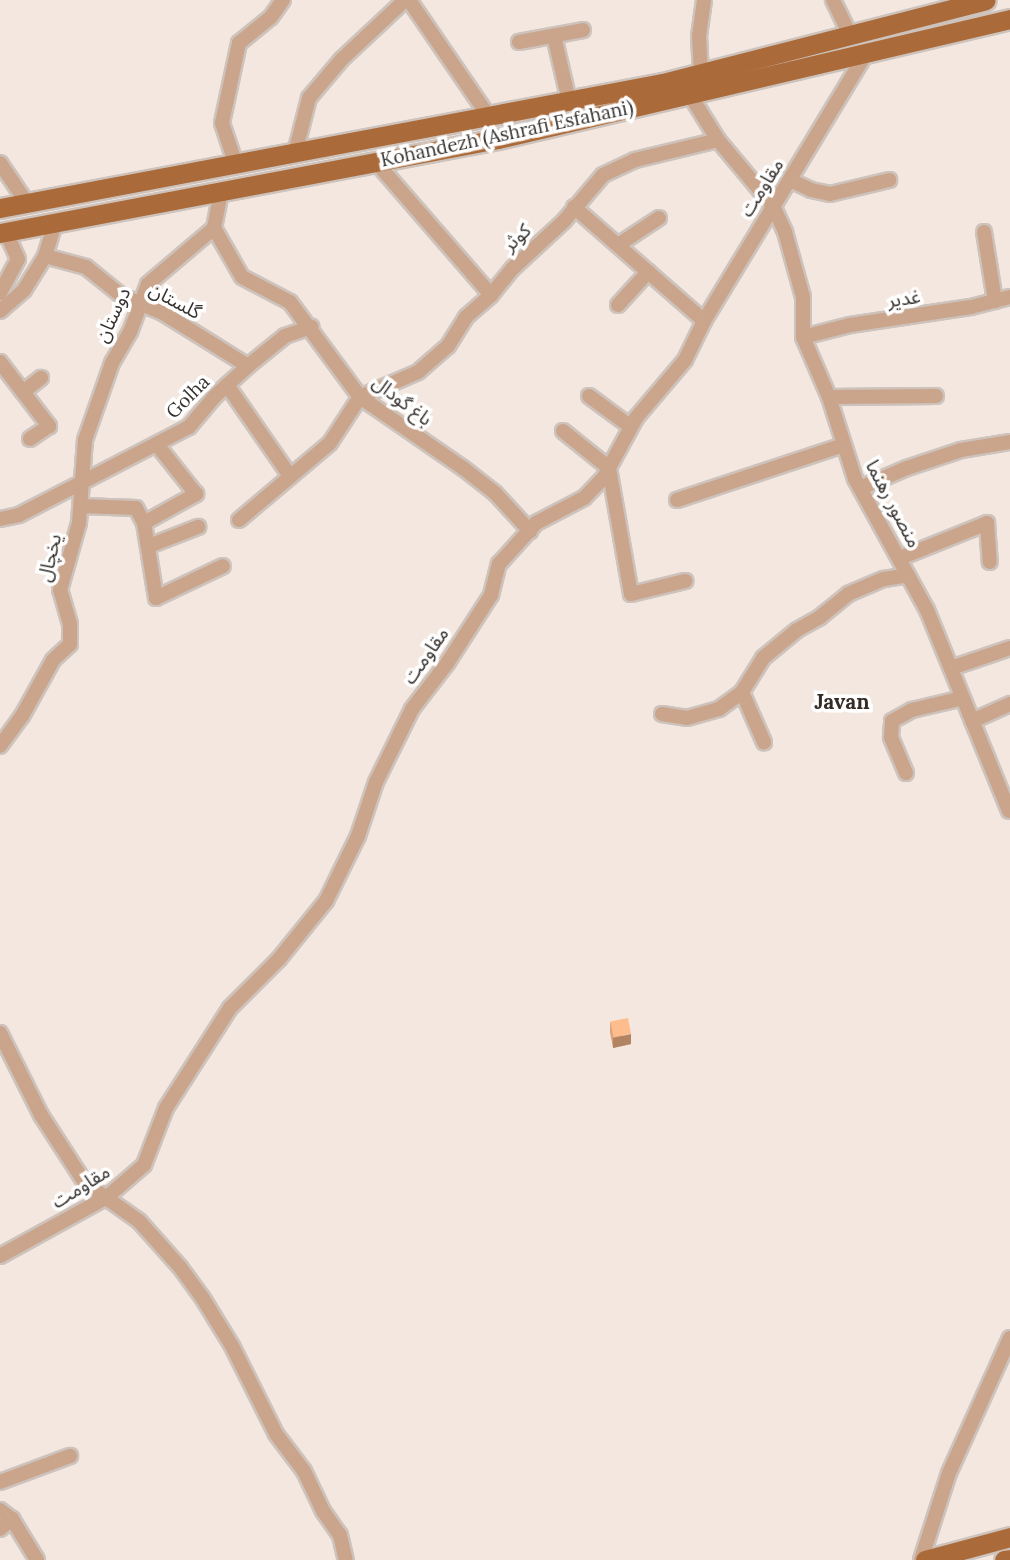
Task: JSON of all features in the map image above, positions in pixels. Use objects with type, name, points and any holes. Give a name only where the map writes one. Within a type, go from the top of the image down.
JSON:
[{"type":"main road","name":"Kohandezh (Ashrafi Esfahani)","points":[[0,208],[663,83],[972,2]]},
{"type":"main road","name":"Kohandezh (Ashrafi Esfahani)","points":[[3,233],[576,121],[1010,19]]},
{"type":"main road","points":[[576,121],[574,111],[640,95],[663,83]]},
{"type":"main road","points":[[416,154],[427,147],[524,124],[522,111]]},
{"type":"main road","points":[[923,1560],[1010,1537]]},
{"type":"main road","points":[[1004,1560],[1010,1559]]},
{"type":"street","points":[[236,165],[222,123],[239,43],[271,17],[283,0]]},
{"type":"street","points":[[295,153],[309,98],[342,59],[407,0],[489,117]]},
{"type":"street","points":[[701,74],[699,36],[704,0]]},
{"type":"street","points":[[833,0],[850,35]]},
{"type":"street","points":[[519,42],[583,30]]},
{"type":"street","points":[[554,36],[569,101]]},
{"type":"street","name":"مقاومت","points":[[0,1256],[107,1197],[144,1165],[166,1108],[230,1008],[279,959],[326,901],[358,836],[376,782],[412,709],[448,662],[491,594],[499,564],[536,523],[584,498],[609,468],[631,427],[685,360],[704,321],[866,54]]},
{"type":"street","name":"منصور رهنما","points":[[690,94],[718,140],[774,206],[785,232],[803,297],[803,337],[829,397],[843,445],[860,488],[900,558],[951,668],[1009,811]]},
{"type":"street","name":"کوثر","points":[[360,397],[418,372],[448,346],[466,317],[491,295],[512,269],[565,221],[574,206],[603,175],[635,160],[718,140]]},
{"type":"street","points":[[375,161],[491,295]]},
{"type":"street","points":[[0,163],[27,203]]},
{"type":"street","points":[[790,180],[811,190],[830,194],[889,180]]},
{"type":"street","points":[[214,228],[221,191]]},
{"type":"street","points":[[574,206],[704,321]]},
{"type":"street","points":[[618,245],[659,218]]},
{"type":"street","points":[[0,311],[24,290],[45,256],[55,223]]},
{"type":"street","name":"دوستان","points":[[84,481],[85,440],[112,363],[142,304],[148,284],[214,228]]},
{"type":"street","name":"باغ گودال","points":[[214,228],[242,277],[290,302],[360,397],[463,468],[495,494],[530,531]]},
{"type":"street","points":[[984,232],[995,301]]},
{"type":"street","points":[[0,293],[18,259],[3,233]]},
{"type":"street","name":"گلستان","points":[[45,256],[86,267],[122,296],[163,313],[248,366]]},
{"type":"street","points":[[618,305],[648,272]]},
{"type":"street","name":"غدیر","points":[[803,337],[850,325],[911,318],[1010,297]]},
{"type":"street","name":"Golha","points":[[0,519],[19,515],[158,446],[189,427],[248,366],[285,336],[311,327]]},
{"type":"street","points":[[0,362],[50,426],[30,439]]},
{"type":"street","points":[[23,392],[41,378]]},
{"type":"street","points":[[228,385],[290,476]]},
{"type":"street","points":[[589,396],[631,427]]},
{"type":"street","points":[[829,397],[936,396]]},
{"type":"street","points":[[239,520],[330,443],[360,397]]},
{"type":"street","points":[[564,431],[609,468],[631,594],[685,581]]},
{"type":"street","points":[[860,488],[907,468],[961,450],[1010,442]]},
{"type":"street","points":[[677,500],[843,445]]},
{"type":"street","points":[[144,523],[196,494],[158,446]]},
{"type":"street","name":"یخچال","points":[[0,746],[5,743],[22,716],[53,660],[70,644],[70,624],[60,590],[81,506],[84,481]]},
{"type":"street","points":[[81,506],[136,508],[144,523],[156,598],[223,566]]},
{"type":"street","points":[[900,558],[987,523],[990,562]]},
{"type":"street","points":[[149,546],[198,527]]},
{"type":"street","points":[[662,713],[687,718],[719,709],[742,692],[763,658],[797,629],[820,617],[848,594],[884,579],[908,575]]},
{"type":"street","points":[[951,668],[1010,648]]},
{"type":"street","points":[[742,692],[765,742]]},
{"type":"street","points":[[906,773],[891,737],[892,722],[912,710],[963,698]]},
{"type":"street","points":[[972,721],[1010,704]]},
{"type":"street","points":[[0,1033],[41,1115],[85,1183],[139,1221],[180,1267],[202,1297],[232,1346],[276,1434],[304,1471],[323,1511],[340,1535],[346,1560]]},
{"type":"street","points":[[923,1560],[949,1474],[1010,1338]]},
{"type":"street","points":[[0,1482],[70,1455]]},
{"type":"street","points":[[0,1529],[6,1515]]},
{"type":"street","points":[[6,1515],[37,1560]]},
{"type":"building","points":[[628,1018],[631,1034],[613,1037],[610,1021]]},
{"type":"district","name":"Javan","points":[[842,702]]}]
